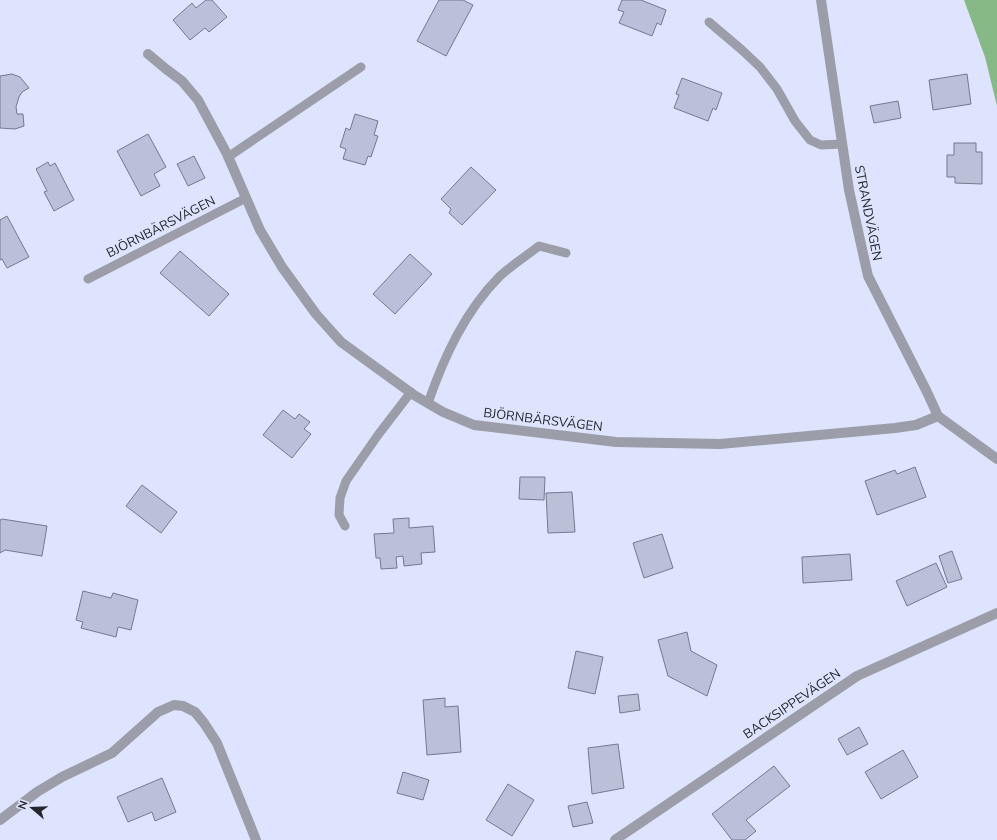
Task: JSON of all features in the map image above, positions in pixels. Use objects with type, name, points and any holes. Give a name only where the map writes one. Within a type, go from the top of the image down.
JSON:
[{"type":"street","name":"STRANDVÄGEN","points":[[821,0],[849,190],[868,276],[938,416]]},
{"type":"street","name":"BJÖRNBÄRSVÄGEN","points":[[148,54],[182,81],[198,100],[228,157],[260,230],[282,267],[316,314],[341,342],[411,392],[443,412],[474,425],[616,442],[720,444],[895,428],[916,425],[938,416]]},
{"type":"street","points":[[938,416],[997,459]]},
{"type":"street","name":"BACKSIPPEVÄGEN","points":[[615,840],[858,676],[997,613]]},
{"type":"street","points":[[0,820],[37,792],[62,777],[112,753],[158,712],[179,705],[195,712],[210,730],[217,743],[256,840]]},
{"type":"lane","points":[[709,22],[760,67],[777,89],[795,120],[810,140],[821,145],[842,144]]},
{"type":"lane","points":[[228,157],[361,67]]},
{"type":"lane","name":"BJÖRNBÄRSVÄGEN","points":[[88,279],[246,198]]},
{"type":"lane","points":[[428,403],[435,381],[456,338],[469,315],[485,292],[501,275],[539,246],[566,253]]},
{"type":"lane","points":[[344,526],[339,515],[339,510],[340,498],[346,481],[378,435],[411,392]]},
{"type":"green space","points":[[964,0],[997,0],[997,106],[985,57]]},
{"type":"building","points":[[206,0],[212,0],[227,17],[209,32],[205,28],[190,40],[173,20],[192,3],[196,8]]},
{"type":"building","points":[[439,0],[463,0],[473,5],[446,56],[417,41]]},
{"type":"building","points":[[622,0],[641,0],[666,10],[661,25],[657,23],[652,36],[619,23],[624,12],[618,10]]},
{"type":"building","points":[[12,74],[20,77],[29,88],[22,92],[16,107],[17,114],[23,114],[24,126],[15,129],[0,128],[0,76]]},
{"type":"building","points":[[967,74],[971,104],[933,110],[929,80]]},
{"type":"building","points":[[682,78],[722,93],[716,110],[713,108],[708,121],[674,108],[679,95],[676,94]]},
{"type":"building","points":[[898,101],[901,118],[874,123],[870,106]]},
{"type":"building","points":[[355,114],[378,121],[374,135],[378,136],[371,157],[368,156],[365,165],[343,159],[346,149],[340,147],[346,128],[350,130]]},
{"type":"building","points":[[148,134],[166,167],[154,174],[160,186],[141,196],[117,151]]},
{"type":"building","points":[[954,143],[976,143],[976,152],[982,152],[982,184],[955,183],[955,177],[947,177],[947,155],[954,155]]},
{"type":"building","points":[[194,156],[205,178],[188,186],[177,164]]},
{"type":"building","points":[[48,162],[50,166],[55,163],[74,200],[54,211],[44,192],[47,191],[36,169]]},
{"type":"building","points":[[471,167],[496,190],[462,225],[449,213],[451,209],[441,199]]},
{"type":"building","points":[[7,216],[29,257],[7,268],[2,259],[0,260],[0,220]]},
{"type":"building","points":[[180,251],[229,294],[209,316],[160,273]]},
{"type":"building","points":[[410,254],[432,274],[395,314],[373,294]]},
{"type":"building","points":[[283,410],[295,419],[299,414],[310,422],[304,429],[311,434],[292,458],[263,435]]},
{"type":"building","points":[[915,467],[926,497],[877,515],[865,481],[895,470],[897,474]]},
{"type":"building","points":[[520,477],[545,477],[544,500],[519,499]]},
{"type":"building","points":[[142,485],[177,512],[161,533],[126,506]]},
{"type":"building","points":[[572,492],[575,532],[548,533],[546,493]]},
{"type":"building","points":[[409,518],[409,528],[433,526],[435,552],[421,553],[422,564],[404,566],[403,556],[396,557],[397,568],[381,569],[380,558],[376,558],[374,534],[394,533],[393,519]]},
{"type":"building","points":[[2,519],[47,526],[42,556],[5,550],[0,553],[0,520]]},
{"type":"building","points":[[662,534],[673,568],[644,578],[633,543]]},
{"type":"building","points":[[952,551],[962,579],[948,583],[939,556]]},
{"type":"building","points":[[850,554],[852,580],[803,583],[802,557]]},
{"type":"building","points":[[936,563],[947,587],[907,606],[896,581]]},
{"type":"building","points":[[83,591],[111,598],[113,593],[138,600],[131,630],[118,627],[116,637],[81,628],[83,622],[76,620]]},
{"type":"building","points":[[687,632],[691,651],[717,665],[707,696],[668,676],[658,640]]},
{"type":"building","points":[[576,651],[603,657],[595,694],[568,688]]},
{"type":"building","points":[[638,694],[640,710],[620,713],[618,696]]},
{"type":"building","points":[[445,698],[445,707],[458,706],[461,752],[427,755],[423,700]]},
{"type":"building","points":[[859,727],[868,744],[847,755],[838,739]]},
{"type":"building","points":[[618,744],[624,788],[592,794],[588,748]]},
{"type":"building","points":[[903,750],[918,777],[881,799],[865,772]]},
{"type":"building","points":[[774,766],[790,786],[746,820],[756,831],[745,840],[732,840],[712,814]]},
{"type":"building","points":[[403,772],[429,780],[423,800],[397,793]]},
{"type":"building","points":[[162,778],[176,812],[155,821],[152,812],[128,822],[117,797]]},
{"type":"building","points":[[508,784],[534,800],[512,836],[486,820]]},
{"type":"building","points":[[587,802],[593,823],[573,827],[568,806]]}]
